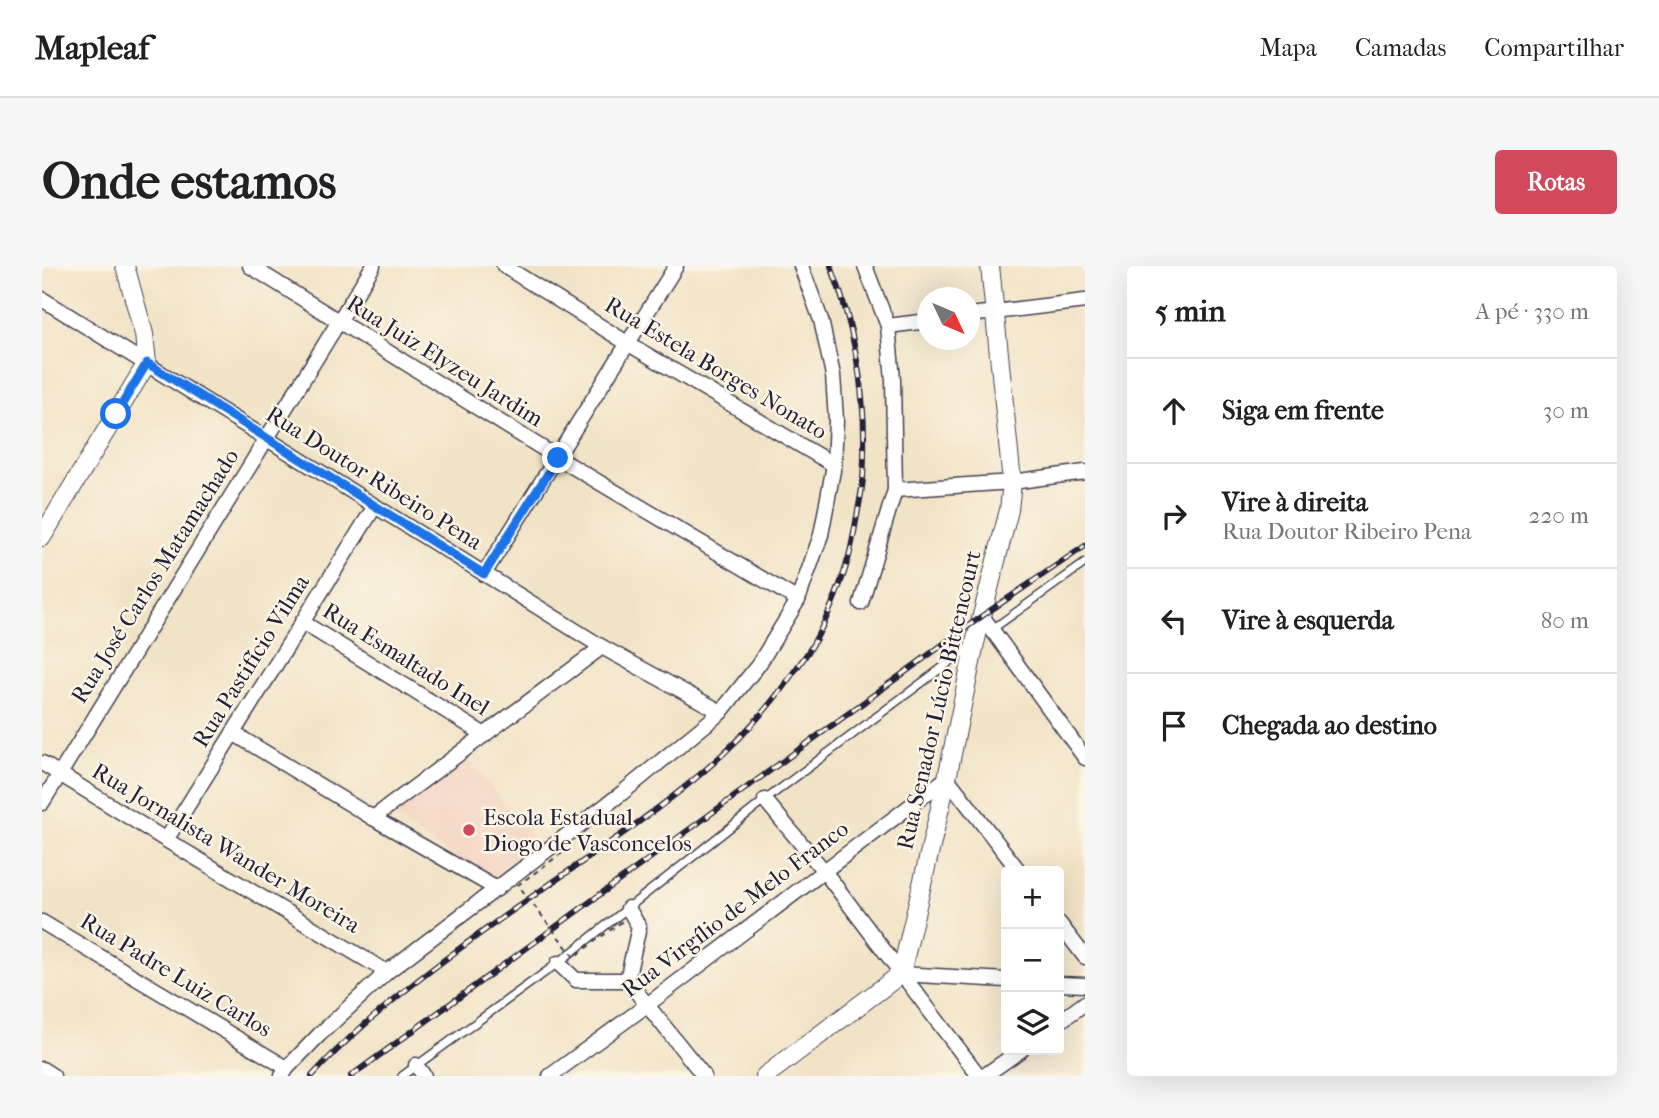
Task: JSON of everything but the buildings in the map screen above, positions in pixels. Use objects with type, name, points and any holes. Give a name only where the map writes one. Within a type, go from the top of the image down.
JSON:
[{"type":"street","points":[[42,537],[147,363],[144,334],[125,266]]},
{"type":"street","name":"Rua Juiz Elyzeu Jardim","points":[[250,266],[558,458],[798,600]]},
{"type":"street","name":"Rua José Carlos Matamachado","points":[[42,803],[373,266]]},
{"type":"street","name":"Rua Estela Borges Nonato","points":[[504,266],[521,270],[627,343],[834,465]]},
{"type":"street","points":[[484,574],[676,266]]},
{"type":"street","points":[[284,1072],[318,1035],[387,972],[622,793],[721,712],[759,664],[798,600],[821,535],[834,465],[836,420],[833,375],[821,320],[801,266]]},
{"type":"street","points":[[861,603],[895,490],[893,380],[888,326],[865,266]]},
{"type":"street","name":"Rua Senador Lúcio Bittencourt","points":[[901,974],[947,778],[975,643],[986,623],[1009,510],[1012,482],[990,266]]},
{"type":"street","name":"Rua Doutor Ribeiro Pena","points":[[42,299],[602,647],[721,712]]},
{"type":"street","points":[[980,313],[1085,301]]},
{"type":"street","points":[[888,326],[917,322]]},
{"type":"street","points":[[895,490],[1012,482],[1085,471]]},
{"type":"street","name":"Rua Pastifício Vilma","points":[[166,839],[375,506]]},
{"type":"street","name":"Rua Esmaltado Inel","points":[[302,622],[485,735]]},
{"type":"street","points":[[986,623],[1085,758]]},
{"type":"street","points":[[373,818],[602,647]]},
{"type":"street","points":[[233,733],[497,889]]},
{"type":"street","name":"Rua Jornalista Wander Moreira","points":[[42,763],[387,972]]},
{"type":"street","points":[[947,778],[1015,866]]},
{"type":"street","name":"Rua Virgílio de Melo Franco","points":[[550,1076],[947,778]]},
{"type":"street","points":[[765,800],[824,871],[979,1076]]},
{"type":"street","points":[[626,914],[639,927],[627,980]]},
{"type":"street","name":"Rua Padre Luiz Carlos","points":[[42,922],[284,1072]]},
{"type":"street","points":[[1064,929],[1085,957]]},
{"type":"street","points":[[558,962],[576,980],[627,980]]},
{"type":"street","points":[[765,1076],[901,974],[1001,980]]},
{"type":"street","points":[[627,980],[704,1076]]},
{"type":"street","points":[[1064,984],[1085,985]]},
{"type":"street","points":[[1064,1018],[1085,1003]]},
{"type":"street","points":[[985,1076],[1014,1055]]},
{"type":"street","points":[[42,1069],[53,1076]]},
{"type":"lane","points":[[986,623],[1085,563]]},
{"type":"lane","points":[[402,1076],[420,1071],[558,962],[626,914],[765,800],[975,643]]},
{"type":"path","points":[[562,852],[518,885],[574,957],[626,914]]},
{"type":"shaded area","name":"Escola Estadual Diogo de Vasconcelos","points":[[467,758],[537,843],[489,880],[391,816]]},
{"type":"railway","points":[[312,1076],[356,1033],[425,974],[650,814],[701,773],[749,728],[810,650],[844,573],[852,545],[863,479],[864,425],[859,371],[848,318],[831,266]]},
{"type":"railway","points":[[351,1076],[982,616],[1085,546]]},
{"type":"place","name":"Escola Estadual Diogo de Vasconcelos","points":[[469,830]]},
{"type":"route","points":[[116,414],[147,363],[484,574],[558,458]]}]
